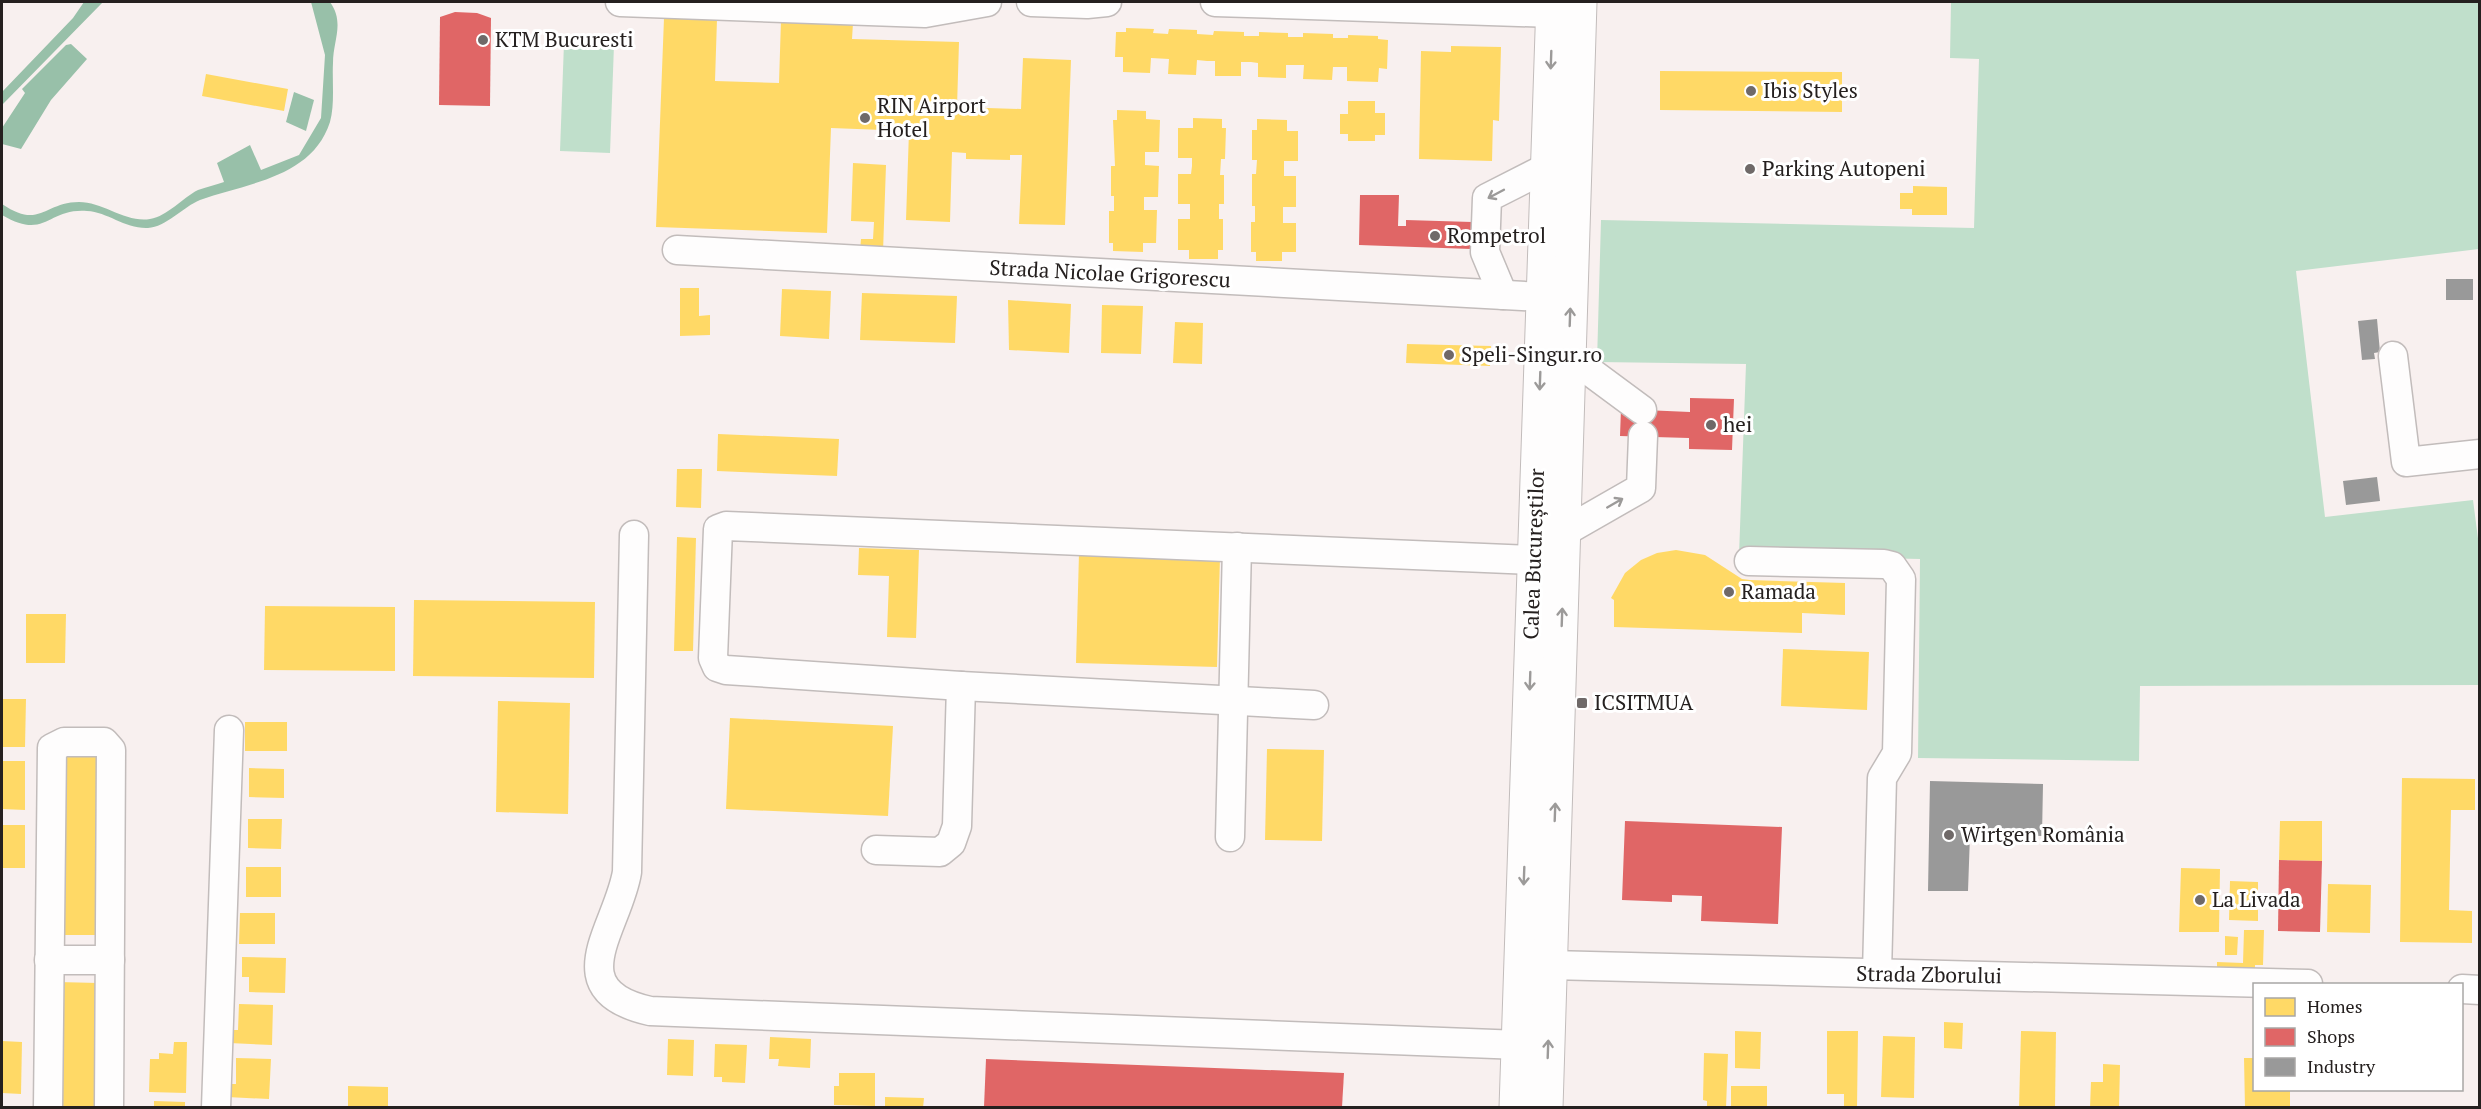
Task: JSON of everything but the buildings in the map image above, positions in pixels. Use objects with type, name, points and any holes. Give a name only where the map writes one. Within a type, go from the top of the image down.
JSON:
[{"type":"highway","name":"Calea Bucureștilor","points":[[1516,1107],[1520,1045],[1542,297],[1548,167],[1562,5]]},
{"type":"highway","name":"Calea Bucureștilor","points":[[1546,1107],[1569,356],[1562,5]]},
{"type":"street","points":[[620,2],[925,13],[987,2]]},
{"type":"street","points":[[1031,2],[1087,4],[1107,2]]},
{"type":"street","points":[[1215,2],[1562,5]]},
{"type":"street","points":[[1503,296],[1485,252],[1487,198],[1548,167]]},
{"type":"street","name":"Strada Nicolae Grigorescu","points":[[677,250],[1542,297]]},
{"type":"street","points":[[1564,532],[1641,488],[1643,423],[1569,356]]},
{"type":"street","points":[[2393,356],[2406,462],[2479,461]]},
{"type":"street","points":[[1314,705],[961,686],[726,670],[717,667],[713,658],[718,529],[726,526],[1534,560]]},
{"type":"street","points":[[634,535],[627,872],[620,904],[601,944],[598,956],[606,988],[627,1006],[650,1011],[1520,1045]]},
{"type":"street","points":[[1230,837],[1237,547]]},
{"type":"street","points":[[1749,561],[1884,564],[1892,566],[1901,579],[1897,753],[1882,778],[1877,974]]},
{"type":"street","points":[[876,850],[940,852],[951,843],[957,826],[961,686]]},
{"type":"street","points":[[216,1107],[229,730]]},
{"type":"street","points":[[48,1107],[52,748],[64,742],[104,742],[111,750],[109,1107]]},
{"type":"street","points":[[50,960],[110,960]]},
{"type":"street","name":"Strada Zborului","points":[[1550,965],[2265,983]]},
{"type":"street","points":[[2463,989],[2480,990]]},
{"type":"shaded area","points":[[84,2],[103,2],[2,105],[2,92],[73,18]]},
{"type":"shaded area","points":[[311,2],[330,2],[337,17],[333,55],[332,108],[330,122],[321,141],[309,155],[293,167],[257,183],[200,200],[155,227],[140,228],[87,211],[74,211],[46,222],[28,225],[2,215],[2,204],[25,215],[34,215],[67,203],[79,202],[97,205],[132,218],[150,219],[169,211],[198,190],[224,182],[217,163],[250,145],[261,170],[299,155],[321,118],[325,55]]},
{"type":"shaded area","points":[[1951,2],[2479,2],[2479,249],[2296,271],[2325,517],[2473,500],[2480,554],[2479,685],[2140,686],[2139,761],[1918,758],[1920,559],[1739,555],[1746,364],[1597,362],[1601,220],[1974,228],[1979,59],[1950,58]]},
{"type":"shaded area","points":[[564,43],[614,45],[610,153],[560,151]]},
{"type":"shaded area","points":[[71,44],[87,59],[51,100],[21,149],[2,144],[2,128],[25,93],[22,89],[66,45]]},
{"type":"shaded area","points":[[294,92],[314,100],[306,131],[286,122]]},
{"type":"place","name":"KTM Bucuresti","points":[[483,40]]},
{"type":"place","name":"Ibis Styles","points":[[1751,91]]},
{"type":"place","name":"RIN Airport Hotel","points":[[865,118]]},
{"type":"place","name":"Parking Autopeni","points":[[1750,169]]},
{"type":"place","name":"Rompetrol","points":[[1435,236]]},
{"type":"place","name":"Speli-Singur.ro","points":[[1449,355]]},
{"type":"place","name":"hei","points":[[1711,425]]},
{"type":"place","name":"Ramada","points":[[1729,592]]},
{"type":"place","name":"ICSITMUA","points":[[1582,703]]},
{"type":"place","name":"Wirtgen România","points":[[1949,835]]},
{"type":"place","name":"La Livada","points":[[2200,900]]}]
